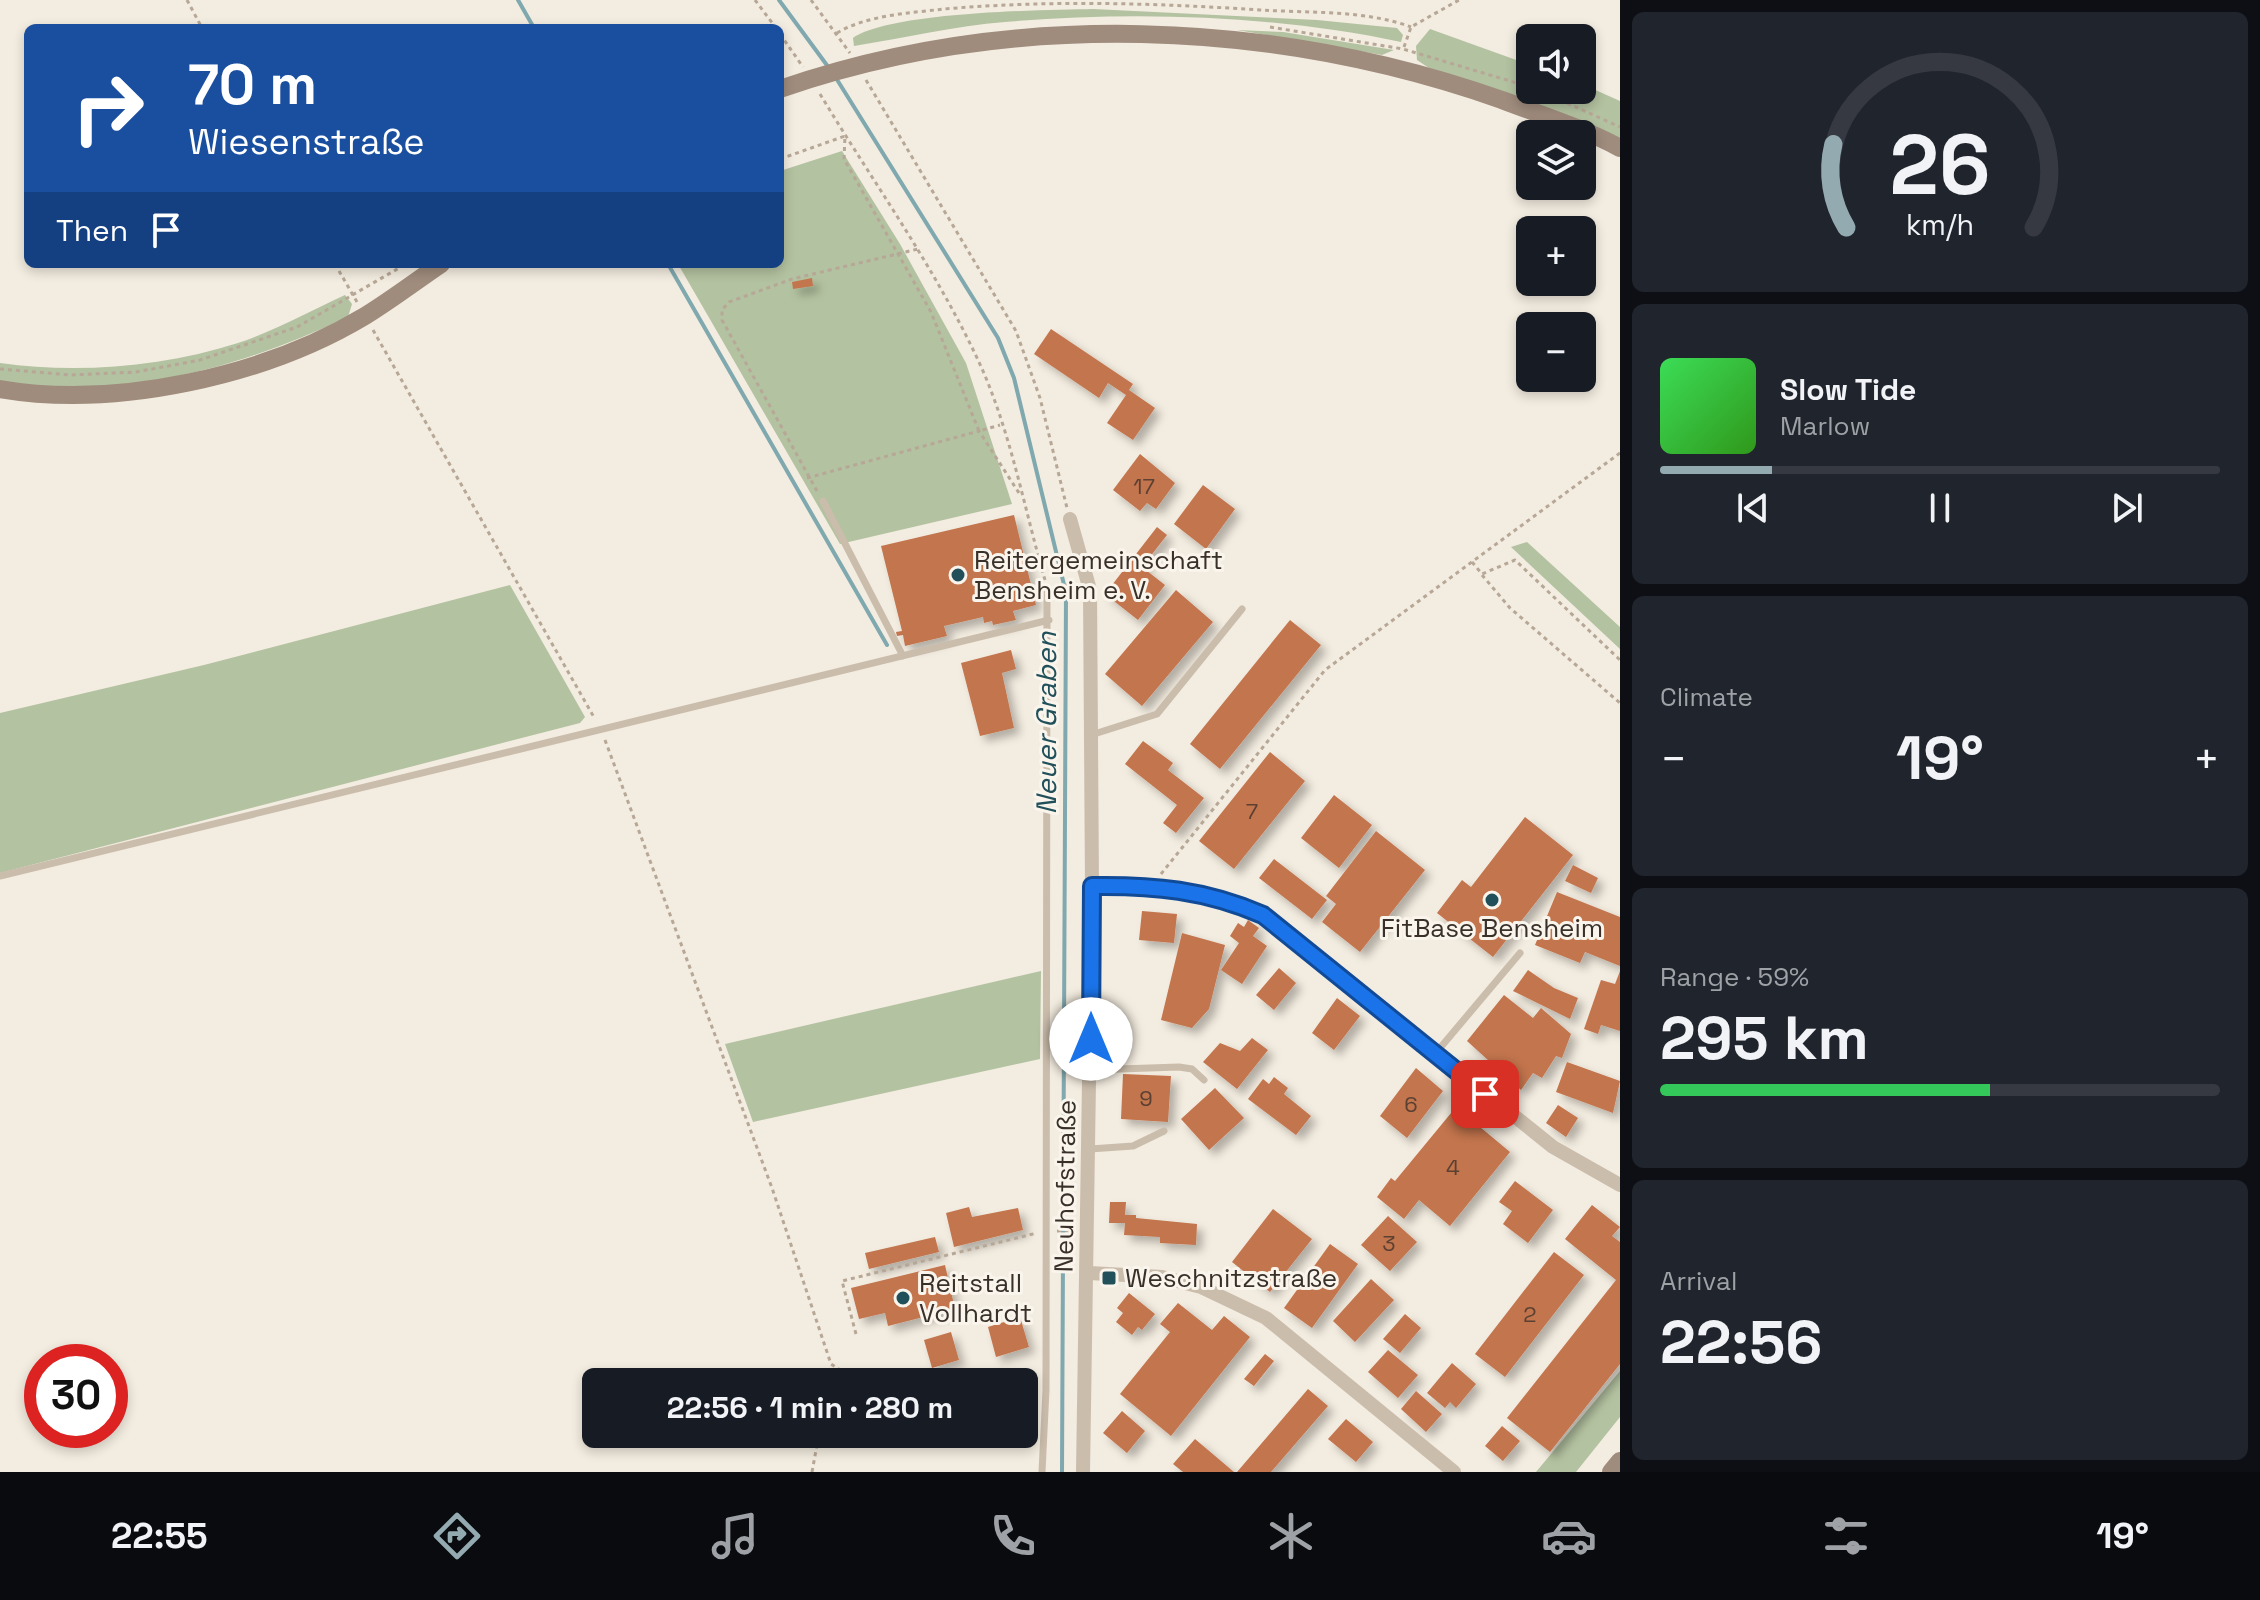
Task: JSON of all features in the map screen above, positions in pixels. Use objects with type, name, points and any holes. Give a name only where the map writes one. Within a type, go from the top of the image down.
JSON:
[{"type":"street","points":[[795,84],[861,65],[1037,37],[1170,34],[1321,51],[1396,68],[1533,111],[1620,148]]},
{"type":"street","points":[[0,389],[93,395],[158,388],[214,376],[269,358],[365,316],[435,268]]},
{"type":"street","name":"Neuhofstraße","points":[[1070,519],[1090,590],[1090,1149],[1083,1472]]},
{"type":"street","points":[[1092,886],[1152,885],[1230,900],[1263,915],[1553,1147],[1620,1185]]},
{"type":"street","points":[[1089,1273],[1162,1277],[1201,1287],[1266,1318],[1454,1472]]},
{"type":"street","points":[[1611,1472],[1620,1461]]},
{"type":"lane","points":[[823,501],[903,656]]},
{"type":"lane","name":"Neuhofstraße","points":[[1042,1472],[1047,1231],[1050,588]]},
{"type":"lane","points":[[1091,735],[1157,714],[1242,609]]},
{"type":"lane","points":[[0,876],[600,727],[1049,620]]},
{"type":"lane","points":[[1435,1054],[1520,953]]},
{"type":"lane","points":[[1090,1070],[1179,1067],[1192,1069],[1204,1080]]},
{"type":"lane","points":[[1090,1149],[1133,1146],[1164,1131]]},
{"type":"path","points":[[187,0],[200,24]]},
{"type":"path","points":[[755,0],[773,24]]},
{"type":"path","points":[[811,0],[861,65],[1016,331],[1040,398],[1070,519]]},
{"type":"path","points":[[837,33],[848,26],[916,12],[1088,0],[1322,14],[1393,20],[1411,27]]},
{"type":"path","points":[[1396,68],[1411,27],[1459,0]]},
{"type":"path","points":[[784,47],[795,84]]},
{"type":"path","points":[[817,90],[918,249],[979,361],[1050,588],[1070,583]]},
{"type":"path","points":[[1569,104],[1620,127]]},
{"type":"path","points":[[784,158],[845,136]]},
{"type":"path","points":[[845,136],[844,159],[931,312],[979,431],[1021,496]]},
{"type":"path","points":[[823,501],[807,478],[722,320],[722,310],[729,302],[792,279],[918,249]]},
{"type":"path","points":[[337,268],[600,727],[629,798],[834,1368]]},
{"type":"path","points":[[0,369],[71,375],[136,372],[200,360],[297,327],[400,268]]},
{"type":"path","points":[[807,478],[1000,425]]},
{"type":"path","points":[[1152,885],[1325,670],[1620,453]]},
{"type":"path","points":[[1482,574],[1515,560],[1620,660]]},
{"type":"path","points":[[1472,562],[1510,608],[1620,703]]},
{"type":"path","points":[[856,1334],[842,1281],[1047,1231]]},
{"type":"path","points":[[1057,1231],[1073,1231]]},
{"type":"path","points":[[812,1472],[816,1448]]},
{"type":"green space","points":[[1093,9],[1317,20],[1397,28],[1403,35],[1401,42],[1254,21],[1104,17],[986,24],[854,46],[853,38],[872,29],[899,23],[968,14]]},
{"type":"green space","points":[[1430,29],[1516,60],[1516,98],[1429,68],[1417,60],[1416,46]]},
{"type":"green space","points":[[1237,30],[1283,32],[1394,50],[1382,55]]},
{"type":"green space","points":[[1596,90],[1620,101],[1620,141],[1596,131],[1596,120],[1572,120],[1534,104],[1596,104]]},
{"type":"green space","points":[[842,151],[900,244],[966,363],[1012,504],[840,544],[680,268],[784,268],[784,170]]},
{"type":"green space","points":[[345,295],[352,304],[348,317],[281,346],[212,368],[105,387],[60,389],[0,382],[0,363],[89,368],[150,363],[209,351],[265,333]]},
{"type":"green space","points":[[1527,542],[1620,627],[1620,649],[1511,547]]},
{"type":"green space","points":[[510,585],[585,717],[580,723],[0,873],[0,713],[204,665]]},
{"type":"green space","points":[[1041,971],[1040,1059],[753,1122],[725,1044]]},
{"type":"green space","points":[[1620,1371],[1620,1417],[1576,1472],[1536,1472]]},
{"type":"building","points":[[812,278],[813,286],[793,289],[792,282]]},
{"type":"building","points":[[1051,329],[1133,384],[1129,390],[1155,408],[1133,440],[1107,423],[1126,395],[1108,383],[1099,398],[1034,354]]},
{"type":"building","points":[[1140,454],[1175,483],[1156,509],[1147,503],[1140,511],[1113,490]]},
{"type":"building","points":[[1203,485],[1235,509],[1206,549],[1174,524]]},
{"type":"building","name":"Reitergemeinschaft Bensheim e. V.","points":[[1014,515],[1036,605],[1013,611],[1016,620],[993,625],[992,621],[984,623],[983,617],[944,626],[947,636],[905,646],[903,635],[897,636],[896,632],[902,631],[881,546]]},
{"type":"building","points":[[1157,527],[1167,535],[1142,567],[1165,585],[1138,620],[1105,594]]},
{"type":"building","points":[[1176,590],[1213,622],[1142,706],[1105,674]]},
{"type":"building","points":[[1290,620],[1321,645],[1220,769],[1190,744]]},
{"type":"building","points":[[1011,650],[1016,669],[1002,673],[1014,728],[980,736],[961,663]]},
{"type":"building","points":[[1143,741],[1173,763],[1168,770],[1204,798],[1176,833],[1163,823],[1177,805],[1125,764]]},
{"type":"building","points":[[1270,752],[1305,781],[1234,869],[1199,841]]},
{"type":"building","points":[[1334,795],[1372,825],[1339,868],[1301,838]]},
{"type":"building","name":"FitBase Bensheim","points":[[1525,817],[1573,855],[1493,957],[1437,913],[1462,880],[1471,887]]},
{"type":"building","points":[[1376,831],[1425,870],[1360,952],[1322,922],[1336,904],[1326,896]]},
{"type":"building","points":[[1274,859],[1327,900],[1312,919],[1259,878]]},
{"type":"building","points":[[1573,865],[1598,878],[1591,893],[1565,881]]},
{"type":"building","points":[[1557,892],[1620,917],[1620,966],[1585,952],[1580,963],[1535,945]]},
{"type":"building","points":[[1142,911],[1177,914],[1174,943],[1139,940]]},
{"type":"building","points":[[1248,920],[1259,928],[1253,936],[1267,946],[1242,984],[1221,970],[1239,943],[1230,936],[1238,923],[1244,927]]},
{"type":"building","points":[[1182,933],[1225,945],[1209,1009],[1192,1028],[1161,1020]]},
{"type":"building","points":[[1279,968],[1296,983],[1274,1010],[1256,995]]},
{"type":"building","points":[[1528,970],[1554,988],[1578,998],[1570,1019],[1513,991]]},
{"type":"building","points":[[1620,971],[1620,1031],[1601,1025],[1598,1034],[1584,1029],[1601,980],[1615,984]]},
{"type":"building","points":[[1504,995],[1533,1018],[1541,1008],[1571,1034],[1562,1058],[1556,1056],[1542,1078],[1533,1073],[1521,1090],[1467,1041]]},
{"type":"building","points":[[1337,998],[1360,1016],[1334,1050],[1312,1033]]},
{"type":"building","points":[[1252,1038],[1268,1050],[1237,1089],[1203,1062],[1220,1043],[1240,1051]]},
{"type":"building","points":[[1567,1062],[1620,1081],[1613,1113],[1556,1092]]},
{"type":"building","points":[[1416,1068],[1443,1091],[1407,1138],[1380,1116]]},
{"type":"building","points":[[1123,1074],[1171,1076],[1168,1122],[1121,1119]]},
{"type":"building","points":[[1274,1077],[1288,1088],[1284,1094],[1311,1116],[1296,1135],[1248,1099],[1263,1079],[1269,1084]]},
{"type":"building","points":[[1215,1088],[1244,1118],[1209,1150],[1181,1119]]},
{"type":"building","points":[[1558,1105],[1578,1118],[1566,1137],[1546,1123]]},
{"type":"building","points":[[1456,1107],[1510,1152],[1450,1226],[1419,1200],[1404,1219],[1377,1197],[1391,1178],[1395,1181]]},
{"type":"building","points":[[1515,1181],[1553,1210],[1528,1243],[1503,1224],[1512,1211],[1499,1202]]},
{"type":"building","points":[[1110,1202],[1126,1202],[1125,1215],[1136,1215],[1136,1218],[1197,1224],[1196,1245],[1160,1243],[1160,1237],[1124,1235],[1125,1223],[1109,1223]]},
{"type":"building","points":[[1592,1205],[1620,1227],[1612,1236],[1620,1242],[1620,1364],[1550,1452],[1507,1418],[1616,1280],[1565,1239]]},
{"type":"building","points":[[969,1207],[972,1217],[1018,1208],[1023,1230],[954,1247],[946,1213]]},
{"type":"building","points":[[1273,1209],[1312,1239],[1270,1292],[1232,1262]]},
{"type":"building","points":[[1388,1216],[1417,1242],[1390,1271],[1361,1245]]},
{"type":"building","points":[[935,1237],[939,1252],[869,1269],[865,1253]]},
{"type":"building","points":[[1330,1244],[1358,1264],[1312,1328],[1284,1308]]},
{"type":"building","points":[[1554,1252],[1584,1275],[1505,1377],[1475,1354]]},
{"type":"building","name":"Reitstall Vollhardt","points":[[945,1265],[955,1309],[888,1326],[885,1313],[859,1319],[851,1288]]},
{"type":"building","points":[[1371,1279],[1394,1300],[1355,1342],[1333,1321]]},
{"type":"building","points":[[1129,1293],[1155,1314],[1142,1330],[1138,1327],[1132,1335],[1116,1322],[1123,1313],[1117,1308]]},
{"type":"building","points":[[1178,1303],[1212,1330],[1224,1316],[1250,1337],[1171,1436],[1120,1394],[1170,1332],[1160,1324]]},
{"type":"building","points":[[1405,1314],[1421,1328],[1400,1353],[1383,1339]]},
{"type":"building","points":[[1020,1317],[1029,1347],[996,1357],[988,1327]]},
{"type":"building","points":[[951,1332],[959,1360],[932,1368],[924,1340]]},
{"type":"building","points":[[1388,1350],[1418,1375],[1398,1398],[1368,1372]]},
{"type":"building","points":[[1265,1354],[1274,1361],[1254,1386],[1244,1379]]},
{"type":"building","points":[[1452,1363],[1476,1384],[1456,1408],[1450,1402],[1445,1408],[1427,1393]]},
{"type":"building","points":[[1308,1389],[1328,1406],[1271,1472],[1237,1472]]},
{"type":"building","points":[[1416,1391],[1442,1414],[1426,1432],[1401,1409]]},
{"type":"building","points":[[1122,1411],[1145,1431],[1127,1453],[1103,1433]]},
{"type":"building","points":[[1346,1419],[1373,1442],[1356,1462],[1328,1439]]},
{"type":"building","points":[[1502,1426],[1520,1441],[1503,1461],[1485,1446]]},
{"type":"building","points":[[1195,1439],[1234,1472],[1183,1472],[1173,1464]]},
{"type":"waterway","points":[[518,0],[532,24]]},
{"type":"waterway","name":"Neuer Graben","points":[[779,0],[829,68]]},
{"type":"waterway","name":"Neuer Graben","points":[[836,78],[998,338],[1014,378],[1066,593],[1062,1472]]},
{"type":"waterway","points":[[670,268],[887,645]]},
{"type":"place","name":"Reitergemeinschaft Bensheim e. V.","points":[[958,575]]},
{"type":"place","name":"FitBase Bensheim","points":[[1492,900]]},
{"type":"place","name":"Weschnitzstraße","points":[[1109,1278]]},
{"type":"place","name":"Reitstall Vollhardt","points":[[903,1298]]},
{"type":"route","points":[[1091,1039],[1092,886],[1152,885],[1189,890],[1230,900],[1263,915],[1485,1094]]}]
